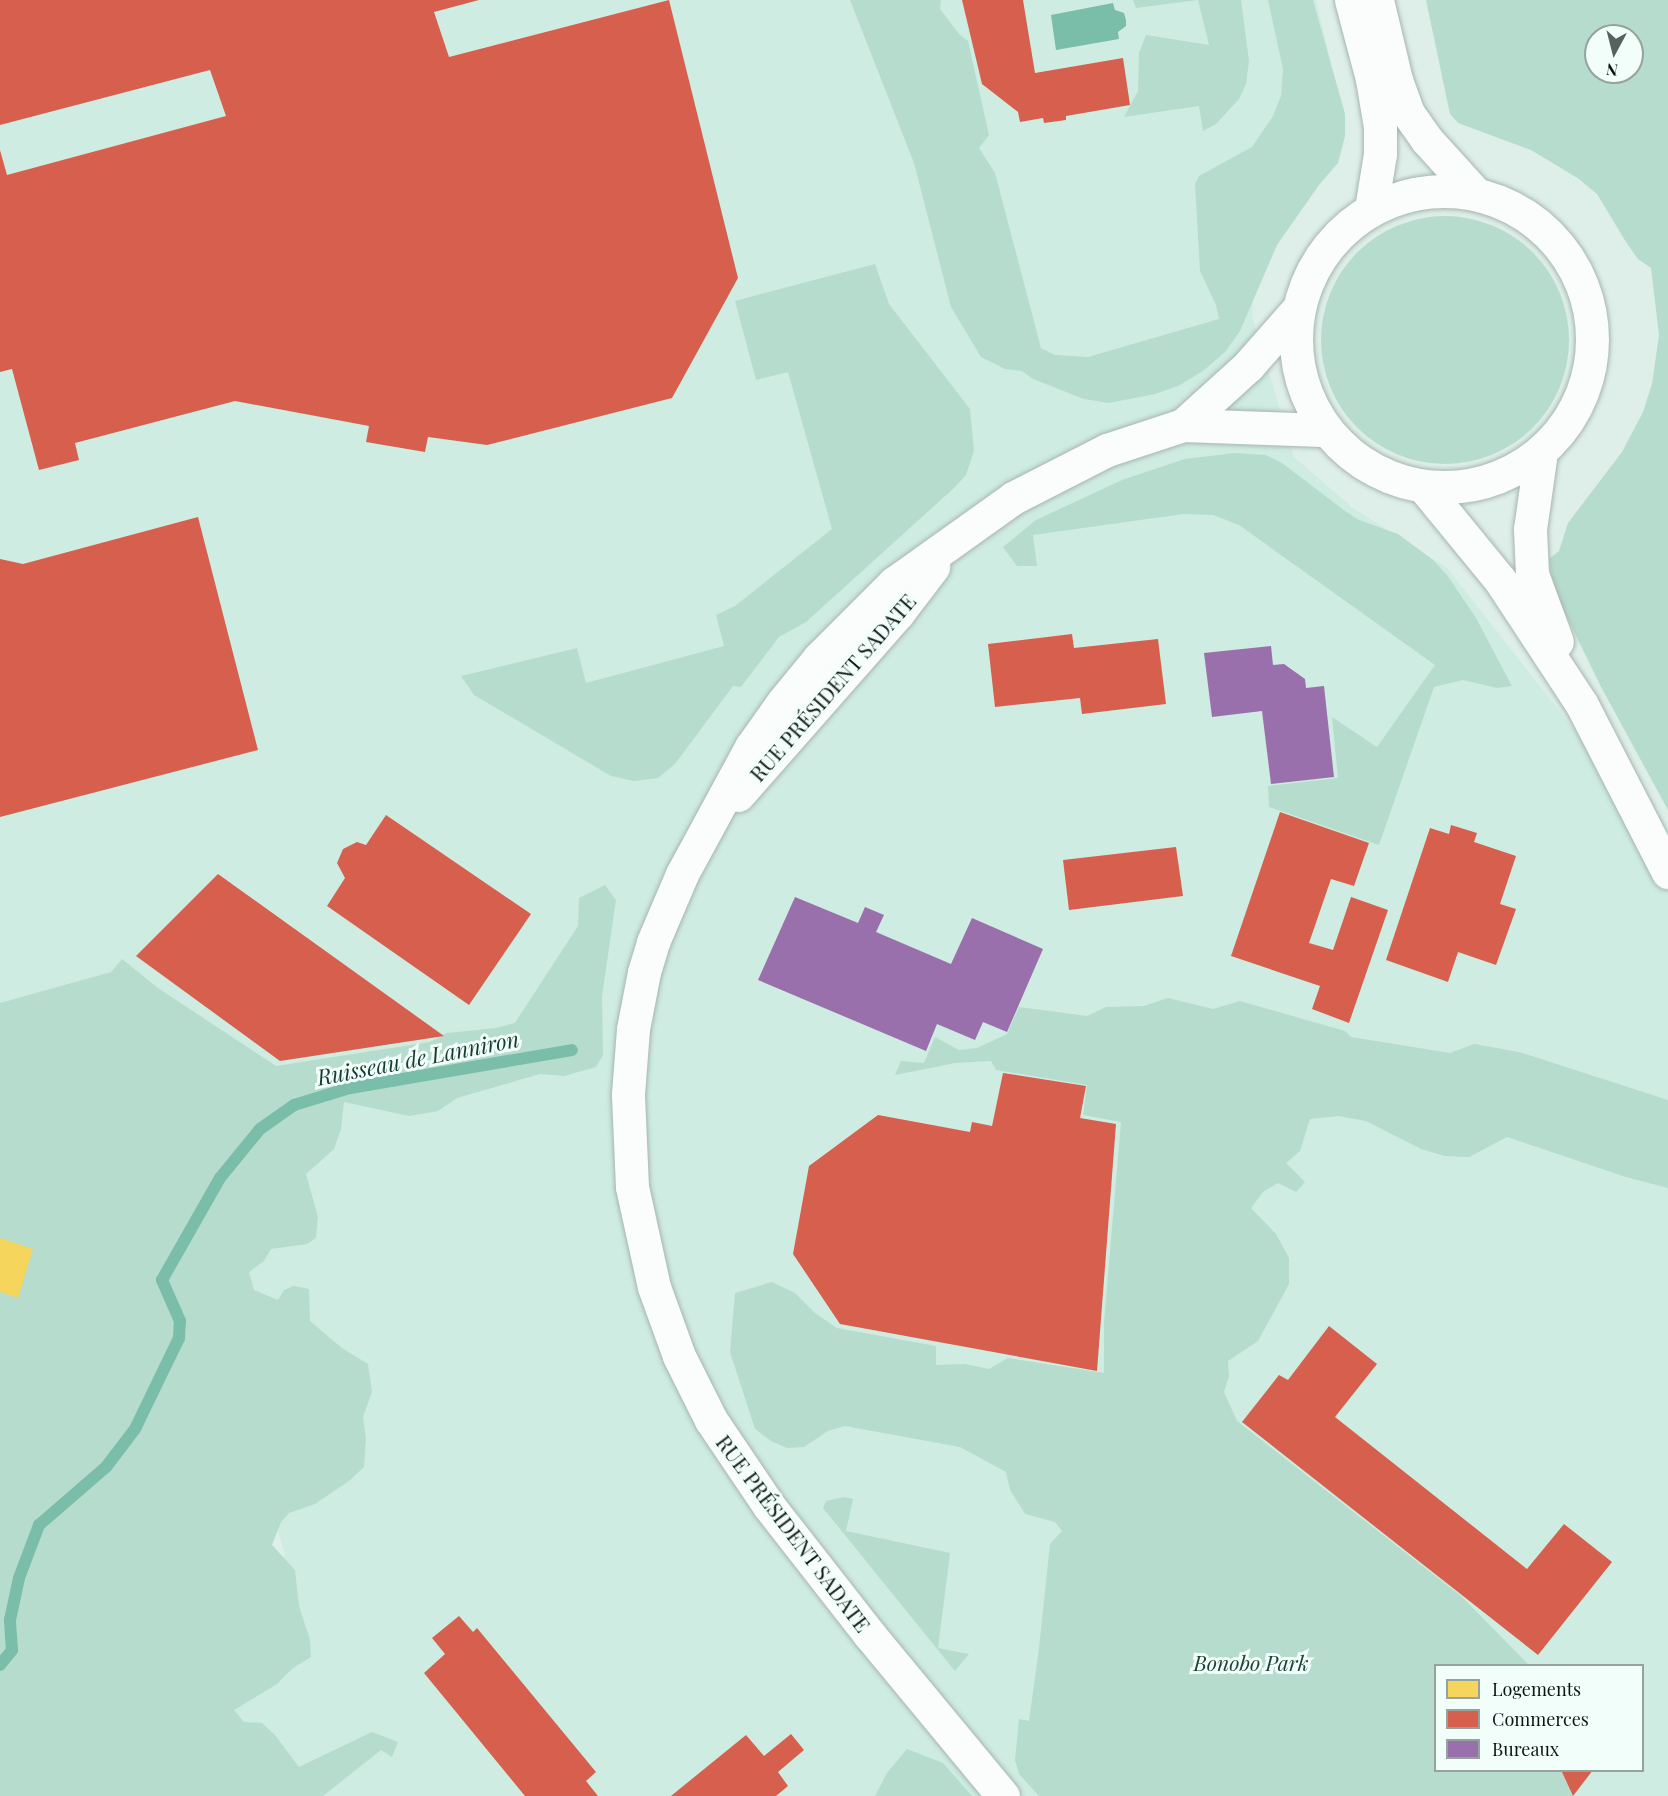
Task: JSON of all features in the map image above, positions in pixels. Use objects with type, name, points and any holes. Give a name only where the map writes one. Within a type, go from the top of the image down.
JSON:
[{"type":"street","points":[[1351,0],[1372,79],[1380,127],[1380,154],[1371,209]]},
{"type":"street","points":[[1377,0],[1396,80],[1408,113],[1427,140],[1476,194]]},
{"type":"street","points":[[1440,190],[1476,194],[1521,211],[1566,252],[1577,270],[1590,309],[1593,341],[1589,372],[1579,402],[1562,429],[1541,452],[1508,473],[1471,484],[1423,486],[1400,481],[1371,468],[1344,451],[1322,430],[1299,373],[1296,344],[1298,309],[1309,275],[1327,246],[1350,224],[1371,209],[1423,191],[1440,190]]},
{"type":"street","points":[[1183,425],[1248,366],[1298,309]]},
{"type":"street","points":[[1183,425],[1322,430]]},
{"type":"street","name":"RUE PRÉSIDENT SADATE","points":[[1003,1796],[857,1620],[745,1473],[695,1391],[679,1356],[654,1287],[638,1220],[630,1168],[628,1094],[633,1029],[653,942],[682,874],[751,747],[801,679],[876,598],[988,514],[1051,477],[1107,450],[1183,425]]},
{"type":"street","points":[[1541,452],[1530,528],[1532,574],[1582,705]]},
{"type":"street","points":[[1423,486],[1500,580],[1582,705],[1668,872]]},
{"type":"shaded area","points":[[0,0],[1316,0],[1338,93],[1340,129],[1254,281],[1252,316],[1294,457],[1353,508],[1447,568],[1668,849],[1668,1796],[160,1796],[285,1554],[111,984],[0,1013]]},
{"type":"shaded area","points":[[1113,3],[1115,10],[1124,13],[1126,20],[1126,26],[1118,32],[1119,39],[1056,50],[1051,15]]},
{"type":"green space","points":[[850,0],[941,0],[940,9],[960,35],[968,41],[989,135],[979,148],[995,173],[1041,348],[1055,355],[1088,357],[1219,319],[1216,305],[1200,271],[1195,184],[1199,176],[1252,147],[1273,116],[1281,96],[1283,69],[1268,0],[1313,0],[1345,114],[1345,136],[1338,163],[1319,185],[1277,245],[1240,331],[1225,352],[1203,371],[1178,386],[1155,394],[1109,403],[1084,399],[1033,379],[1022,371],[1005,369],[981,357],[951,307],[914,163]]},
{"type":"green space","points":[[1133,0],[1198,0],[1136,8]]},
{"type":"green space","points":[[1198,0],[1241,0],[1249,61],[1246,84],[1239,99],[1216,124],[1203,131],[1199,106],[1124,117],[1138,91],[1139,53],[1146,35],[1209,45]]},
{"type":"green space","points":[[1426,0],[1668,0],[1668,810],[1601,687],[1565,613],[1553,587],[1549,559],[1559,551],[1568,523],[1622,452],[1643,412],[1652,384],[1659,335],[1651,268],[1638,259],[1597,194],[1579,179],[1531,150],[1458,123],[1450,114]]},
{"type":"green space","points":[[1433,216],[1457,216],[1481,221],[1504,230],[1533,252],[1555,281],[1560,292],[1567,316],[1569,340],[1567,364],[1560,388],[1555,399],[1533,428],[1504,450],[1493,455],[1457,464],[1433,464],[1409,459],[1386,450],[1366,436],[1349,419],[1335,399],[1326,376],[1321,352],[1321,328],[1326,304],[1335,281],[1349,261],[1366,244],[1386,230],[1409,221]]},
{"type":"green space","points":[[875,264],[889,304],[970,409],[974,451],[966,475],[954,488],[806,622],[779,637],[741,687],[733,686],[675,764],[658,778],[634,781],[611,776],[474,695],[461,676],[577,648],[586,683],[724,646],[716,615],[735,606],[832,529],[788,372],[756,380],[735,301]]},
{"type":"green space","points":[[1234,453],[1266,455],[1282,463],[1359,520],[1398,534],[1433,560],[1447,575],[1476,618],[1512,686],[1497,688],[1463,680],[1434,687],[1379,845],[1269,807],[1268,786],[1338,778],[1332,717],[1377,747],[1435,665],[1239,525],[1213,515],[1183,514],[1033,535],[1037,566],[1017,566],[1003,547],[1036,520],[1122,480],[1185,459]]},
{"type":"green space","points":[[605,885],[616,900],[602,996],[603,1055],[596,1067],[564,1076],[540,1074],[457,1098],[438,1111],[409,1116],[344,1102],[341,1129],[334,1149],[306,1174],[318,1217],[316,1238],[307,1244],[271,1249],[264,1261],[249,1272],[254,1290],[278,1300],[284,1290],[294,1286],[309,1289],[310,1321],[342,1348],[368,1364],[372,1392],[363,1417],[366,1439],[364,1467],[349,1481],[315,1504],[289,1513],[281,1522],[272,1545],[295,1570],[299,1606],[310,1640],[311,1657],[293,1668],[277,1684],[234,1710],[244,1722],[262,1723],[275,1735],[299,1767],[372,1732],[398,1742],[392,1757],[381,1750],[323,1796],[0,1796],[0,1003],[111,972],[122,959],[158,988],[276,1066],[430,1042],[447,1033],[496,1028],[515,1023],[578,926],[579,898]]},
{"type":"green space","name":"Bonobo Park","points":[[1168,998],[1213,1009],[1240,1001],[1345,1031],[1351,1037],[1450,1053],[1474,1044],[1519,1052],[1668,1100],[1668,1188],[1626,1177],[1507,1137],[1469,1157],[1445,1156],[1421,1149],[1366,1121],[1338,1116],[1310,1119],[1300,1151],[1286,1163],[1305,1182],[1296,1192],[1278,1183],[1263,1192],[1251,1208],[1276,1234],[1289,1258],[1289,1284],[1258,1341],[1228,1361],[1229,1376],[1224,1392],[1237,1421],[1461,1596],[1528,1664],[1434,1664],[1434,1772],[1561,1772],[1573,1796],[1039,1796],[1019,1774],[1015,1760],[1019,1719],[1029,1721],[1050,1544],[1062,1531],[1055,1522],[1025,1514],[1010,1490],[1006,1472],[960,1447],[845,1426],[828,1431],[804,1447],[787,1448],[771,1441],[755,1429],[730,1352],[735,1293],[772,1282],[795,1293],[815,1313],[837,1328],[936,1346],[936,1365],[965,1364],[989,1369],[1008,1358],[1104,1373],[1104,1322],[1121,1122],[1083,1115],[1087,1085],[996,1070],[991,1061],[955,1063],[895,1075],[901,1061],[924,1063],[935,1037],[959,1050],[977,1048],[1007,1034],[1019,1007],[1087,1016],[1106,1007],[1144,1006]]},
{"type":"green space","points":[[844,1497],[853,1499],[846,1531],[950,1553],[938,1648],[969,1654],[955,1671],[823,1508],[826,1501]]},
{"type":"green space","points":[[907,1749],[943,1763],[972,1796],[875,1796],[887,1773]]},
{"type":"building: Logements","points":[[0,1238],[33,1249],[18,1298],[0,1292]]},
{"type":"building: Commerces","points":[[0,0],[479,0],[434,12],[449,57],[669,0],[738,278],[672,398],[487,445],[428,437],[425,452],[366,442],[369,426],[235,401],[75,443],[79,460],[39,470],[12,369],[0,372],[0,150],[7,175],[226,116],[210,70],[0,125]]},
{"type":"building: Commerces","points":[[962,0],[1023,0],[1035,73],[1123,58],[1130,105],[1066,116],[1066,120],[1044,123],[1043,118],[1020,122],[1018,112],[982,84]]},
{"type":"building: Commerces","points":[[198,517],[258,750],[0,817],[0,559],[23,564]]},
{"type":"building: Commerces","points":[[1072,634],[1074,648],[1158,639],[1166,704],[1082,714],[1080,698],[995,707],[988,644]]},
{"type":"building: Commerces","points":[[1280,812],[1369,843],[1354,886],[1331,879],[1309,943],[1333,950],[1351,897],[1388,910],[1349,1023],[1312,1009],[1320,986],[1231,956]]},
{"type":"building: Commerces","points":[[386,815],[531,914],[469,1005],[327,906],[345,878],[337,863],[343,849],[357,842],[366,845]]},
{"type":"building: Commerces","points":[[1451,825],[1477,833],[1474,842],[1516,856],[1500,904],[1516,909],[1496,965],[1458,952],[1448,982],[1386,960],[1430,828],[1449,834]]},
{"type":"building: Commerces","points":[[1176,847],[1183,896],[1069,910],[1063,860]]},
{"type":"building: Commerces","points":[[218,874],[444,1036],[280,1061],[136,956]]},
{"type":"building: Commerces","points":[[1003,1073],[1086,1086],[1080,1118],[1116,1124],[1097,1371],[840,1324],[793,1254],[809,1166],[878,1115],[970,1132],[972,1122],[992,1126]]},
{"type":"building: Commerces","points":[[1329,1326],[1377,1364],[1335,1417],[1527,1569],[1564,1524],[1612,1562],[1538,1655],[1242,1422],[1279,1375],[1288,1380]]},
{"type":"building: Commerces","points":[[459,1616],[473,1632],[477,1628],[596,1772],[586,1781],[598,1796],[525,1796],[424,1673],[445,1654],[432,1638]]},
{"type":"building: Commerces","points":[[791,1734],[804,1750],[778,1772],[788,1786],[776,1796],[671,1796],[746,1735],[764,1756]]},
{"type":"building: Commerces","points":[[1562,1772],[1591,1772],[1573,1796]]},
{"type":"building: Bureaux","points":[[1271,646],[1273,665],[1284,664],[1305,679],[1306,688],[1324,686],[1334,777],[1271,784],[1262,711],[1212,717],[1204,653]]},
{"type":"building: Bureaux","points":[[795,897],[858,923],[865,907],[884,915],[876,932],[951,964],[972,918],[1043,949],[1007,1032],[983,1022],[975,1040],[937,1024],[926,1051],[758,980]]},
{"type":"waterway","name":"Ruisseau de Lanniron","points":[[0,1665],[12,1650],[10,1620],[19,1578],[39,1525],[106,1467],[135,1429],[179,1338],[180,1321],[162,1280],[220,1178],[260,1129],[294,1105],[350,1088],[572,1050]]}]
